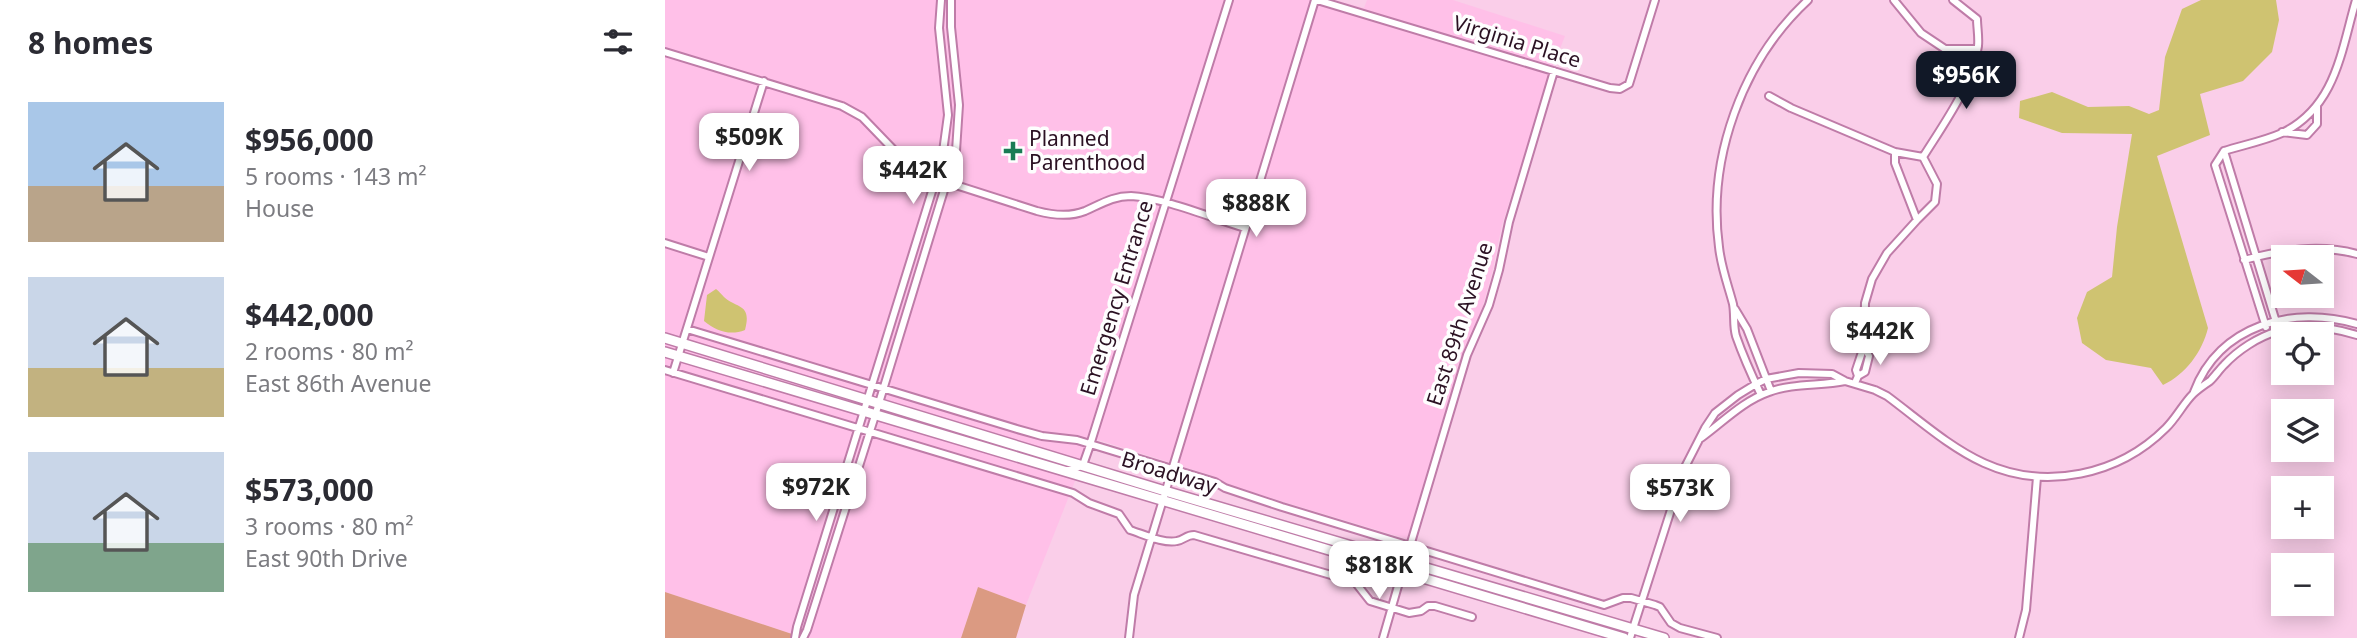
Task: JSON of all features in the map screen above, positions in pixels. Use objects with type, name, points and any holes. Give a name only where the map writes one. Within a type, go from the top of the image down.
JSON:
[{"type":"main road","name":"Broadway","points":[[665,338],[1083,465],[1164,496],[1402,572],[1624,638]]},
{"type":"main road","name":"Broadway","points":[[665,352],[1063,471],[1164,496],[1632,634],[1664,638]]},
{"type":"street","points":[[795,638],[944,148],[949,115],[939,28],[941,0]]},
{"type":"street","points":[[803,638],[880,402],[955,151],[959,105],[951,0]]},
{"type":"street","name":"Emergency Entrance","points":[[1083,465],[1229,0]]},
{"type":"street","points":[[1129,638],[1134,595],[1316,0]]},
{"type":"street","name":"Virginia Place","points":[[1316,0],[1610,88],[1626,87],[1634,72],[1654,0]]},
{"type":"street","points":[[1761,395],[1735,334],[1733,308],[1719,245],[1719,184],[1724,147],[1735,110],[1751,76],[1769,47],[1808,0]]},
{"type":"street","points":[[1894,0],[1921,33],[1945,49],[1977,50]]},
{"type":"street","points":[[1923,157],[1969,77],[1977,50],[1976,19],[1953,0]]},
{"type":"street","points":[[2268,335],[2215,165],[2224,151],[2282,132],[2317,106],[2331,86],[2354,19],[2357,0]]},
{"type":"street","points":[[665,52],[764,81],[855,112],[907,166],[915,172],[947,184],[1048,214],[1072,214],[1121,197],[1144,198],[1245,228]]},
{"type":"street","name":"East 89th Avenue","points":[[1410,546],[1467,355],[1496,281],[1509,222],[1554,71]]},
{"type":"street","points":[[673,373],[764,81]]},
{"type":"street","points":[[1769,96],[1895,152],[1923,157]]},
{"type":"street","points":[[2282,132],[2307,135],[2317,124],[2317,106]]},
{"type":"street","points":[[2224,151],[2276,321]]},
{"type":"street","points":[[1895,152],[1895,163],[1917,220]]},
{"type":"street","points":[[1856,380],[1856,370],[1864,346],[1865,303],[1872,279],[1887,253],[1935,202],[1937,184],[1923,157]]},
{"type":"street","points":[[665,243],[709,257]]},
{"type":"street","points":[[2245,260],[2273,252],[2302,249],[2357,254]]},
{"type":"street","points":[[1733,308],[1747,329],[1770,391]]},
{"type":"street","points":[[2193,394],[2201,373],[2216,355],[2252,329],[2303,316],[2339,319],[2357,324]]},
{"type":"street","points":[[687,329],[1017,429],[1090,445],[1215,482],[1225,488],[1282,507],[1604,605],[1623,598],[1642,601],[1660,607],[1666,618],[1681,628],[1717,638]]},
{"type":"street","points":[[2334,331],[2357,335]]},
{"type":"street","points":[[1700,439],[1749,401],[1770,391],[1799,385],[1856,380],[1887,396],[1974,457],[1998,468],[2037,477],[2087,473],[2124,459],[2143,448],[2169,425],[2193,394],[2211,380],[2238,351],[2271,334]]},
{"type":"street","points":[[665,370],[1073,493],[1089,503],[1119,514],[1129,530],[1175,542],[1193,535],[1355,582],[1370,601],[1409,613],[1436,606],[1472,617]]},
{"type":"street","points":[[1632,634],[1683,469],[1715,413],[1738,395],[1766,379],[1820,372],[1832,374],[1845,381]]},
{"type":"street","points":[[1063,471],[1083,465]]},
{"type":"street","points":[[2019,638],[2026,610],[2037,477]]},
{"type":"street","points":[[1383,638],[1402,572]]},
{"type":"shaded area","points":[[665,0],[1335,0],[1364,8],[1367,0],[1453,0],[1565,36],[1549,77],[1502,225],[1481,312],[1462,355],[1407,539],[1234,487],[1213,476],[1092,438],[1026,605],[978,587],[961,638],[804,638],[665,592]]},
{"type":"shaded area","points":[[2201,0],[2276,0],[2279,20],[2272,52],[2243,81],[2200,94],[2210,135],[2157,156],[2208,328],[2192,361],[2179,375],[2163,385],[2151,368],[2106,360],[2082,343],[2077,318],[2087,292],[2112,277],[2132,134],[2062,133],[2019,118],[2020,101],[2052,92],[2088,107],[2129,106],[2149,114],[2159,110],[2165,57],[2182,9]]},
{"type":"shaded area","points":[[716,289],[745,311],[745,330],[723,332],[704,321],[707,295]]},
{"type":"shaded area","points":[[978,587],[1026,605],[1016,638],[961,638]]},
{"type":"shaded area","points":[[665,592],[804,638],[665,638]]},
{"type":"place","name":"Planned Parenthood","points":[[1013,151]]}]
